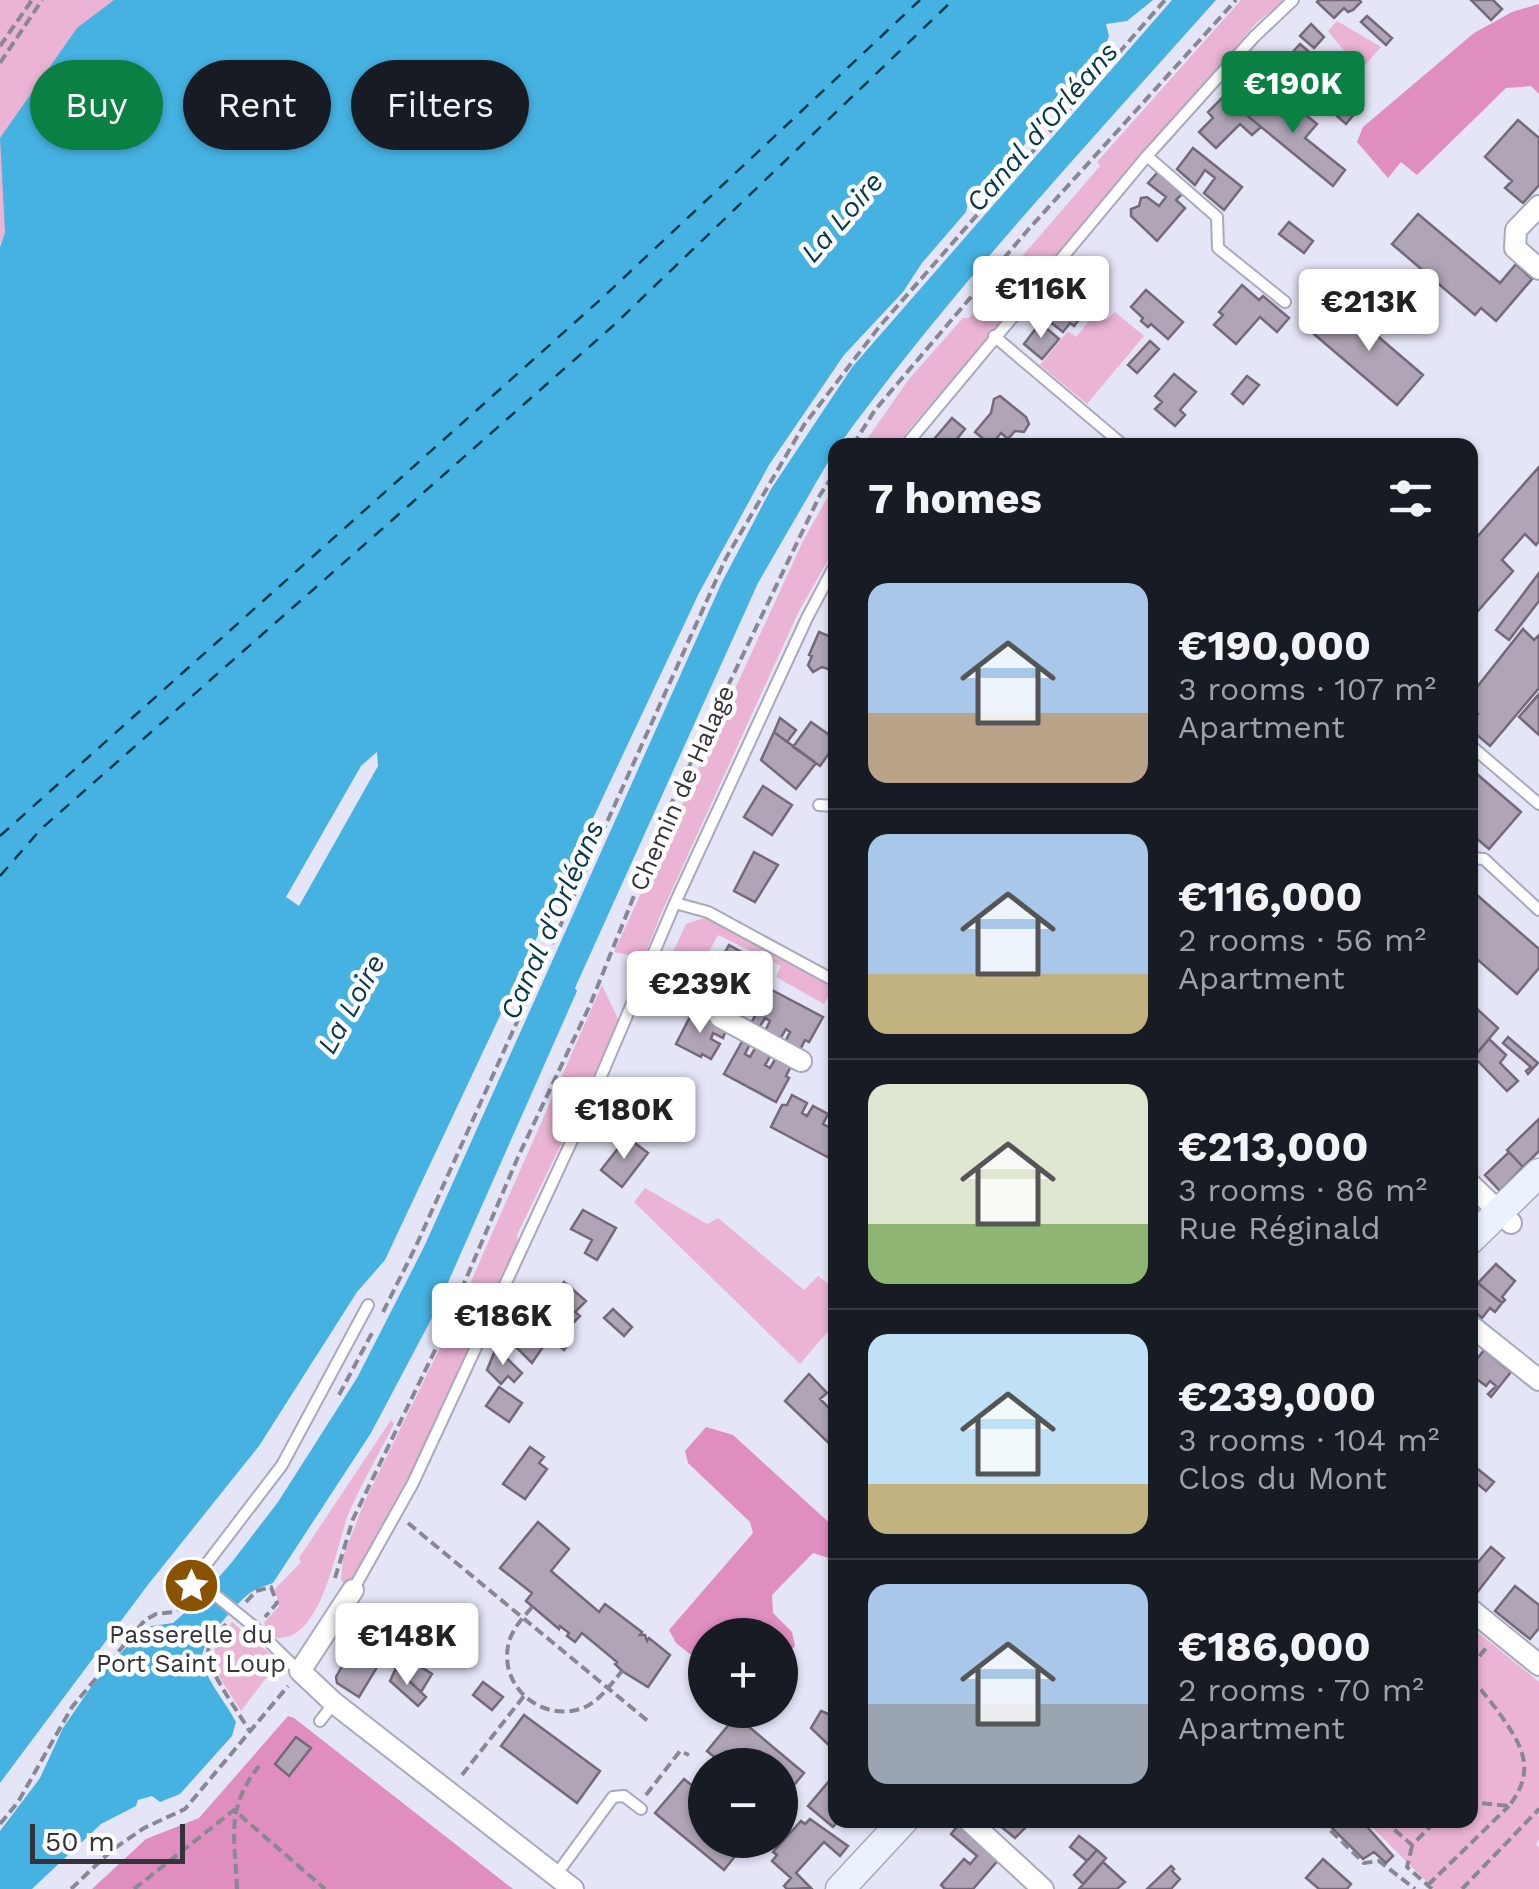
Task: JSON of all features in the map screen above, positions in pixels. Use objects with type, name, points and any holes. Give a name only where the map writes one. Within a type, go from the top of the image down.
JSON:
[{"type":"main road","points":[[1478,1252],[1539,1173]]},
{"type":"main road","points":[[1478,1235],[1539,1197]]},
{"type":"main road","points":[[840,1889],[897,1828]]},
{"type":"street","points":[[1539,206],[1516,230],[1515,248],[1539,269]]},
{"type":"street","points":[[644,978],[801,1061]]},
{"type":"street","points":[[1478,1191],[1506,1217]]},
{"type":"street","points":[[1478,1331],[1539,1380]]},
{"type":"street","points":[[350,1595],[294,1678],[334,1703],[573,1889]]},
{"type":"street","points":[[1478,1616],[1539,1665]]},
{"type":"street","points":[[977,1828],[1043,1889]]},
{"type":"lane","points":[[912,438],[1147,156],[1254,36],[1292,0]]},
{"type":"lane","points":[[1147,156],[1217,217],[1218,248],[1285,302]]},
{"type":"lane","points":[[994,336],[1114,438]]},
{"type":"lane","name":"Chemin de Halage","points":[[350,1595],[421,1466],[675,903],[828,578]]},
{"type":"lane","points":[[1478,752],[1539,804]]},
{"type":"lane","points":[[819,806],[828,806]]},
{"type":"lane","points":[[1478,859],[1484,859],[1539,910]]},
{"type":"lane","points":[[675,903],[708,912],[828,977]]},
{"type":"lane","points":[[294,1678],[252,1625],[198,1575],[282,1465],[368,1305]]},
{"type":"lane","points":[[320,1722],[334,1703]]},
{"type":"lane","points":[[556,1876],[613,1798],[624,1796],[639,1808]]},
{"type":"path","points":[[0,46],[32,0]]},
{"type":"path","points":[[0,62],[42,0]]},
{"type":"path","points":[[416,1246],[726,558],[804,425],[878,327],[1166,0]]},
{"type":"path","points":[[857,438],[875,410],[1027,231],[1236,0]]},
{"type":"path","name":"Chemin de Halage","points":[[350,1595],[337,1594],[334,1576],[353,1519],[440,1340],[518,1157],[590,1005],[670,804],[828,483]]},
{"type":"path","points":[[396,1514],[649,1722]]},
{"type":"path","points":[[248,1600],[256,1592],[271,1587],[277,1603],[268,1614]]},
{"type":"path","points":[[0,1824],[18,1802],[72,1707],[144,1620],[174,1612],[194,1598]]},
{"type":"path","points":[[532,1606],[512,1633],[507,1659],[514,1684],[524,1696],[550,1710],[572,1711],[592,1703],[622,1670]]},
{"type":"path","points":[[213,1638],[208,1650],[210,1663],[250,1732]]},
{"type":"path","points":[[1478,1658],[1488,1638]]},
{"type":"path","points":[[71,1889],[128,1839],[184,1808],[294,1678]]},
{"type":"path","points":[[1429,1828],[1412,1845],[1407,1867],[1430,1887],[1509,1806],[1524,1778],[1523,1752],[1478,1689]]},
{"type":"path","points":[[448,1792],[524,1696]]},
{"type":"path","points":[[639,1808],[680,1751],[688,1755]]},
{"type":"path","points":[[237,1889],[234,1810],[245,1784],[259,1766]]},
{"type":"path","points":[[1478,1803],[1509,1806]]},
{"type":"path","points":[[1462,1889],[1539,1809]]},
{"type":"path","points":[[134,1889],[234,1810]]},
{"type":"path","points":[[234,1810],[325,1889]]},
{"type":"path","points":[[1328,1828],[1364,1863],[1378,1861],[1414,1889]]},
{"type":"path","points":[[1393,1828],[1412,1845]]},
{"type":"shaded area","points":[[0,0],[152,0],[103,60],[30,60],[30,150],[37,150],[0,245]]},
{"type":"shaded area","points":[[1241,0],[1285,0],[1256,23],[902,438],[868,438],[909,379],[963,318],[969,318],[1100,166],[1097,162]]},
{"type":"shaded area","points":[[1539,4],[1539,94],[1531,86],[1506,88],[1417,175],[1401,162],[1388,178],[1357,142],[1363,127],[1474,33],[1512,12]]},
{"type":"shaded area","points":[[1337,21],[1381,47],[1352,80],[1336,65],[1346,53],[1328,31]]},
{"type":"shaded area","points":[[1096,312],[1106,320],[1115,312],[1144,336],[1087,404],[1040,365],[1068,331],[1076,337]]},
{"type":"shaded area","points":[[828,496],[828,560],[799,611],[644,958],[614,952],[803,541]]},
{"type":"shaded area","points":[[707,917],[828,982],[824,1004],[776,977],[781,966],[718,935],[690,987],[672,977],[666,967],[686,924]]},
{"type":"shaded area","points":[[602,985],[620,1023],[517,1235],[518,1247],[426,1444],[350,1584],[344,1584],[343,1557],[364,1503],[457,1313]]},
{"type":"shaded area","points":[[645,1188],[707,1224],[718,1218],[804,1290],[818,1276],[828,1284],[828,1331],[800,1364],[634,1202]]},
{"type":"shaded area","points":[[391,1420],[394,1424],[348,1515],[332,1570],[314,1612],[303,1627],[289,1636],[272,1637],[264,1623],[279,1606],[275,1589],[301,1562],[299,1558]]},
{"type":"shaded area","points":[[706,1427],[733,1435],[828,1522],[828,1558],[813,1553],[772,1595],[773,1613],[778,1618],[688,1618],[688,1653],[676,1643],[669,1630],[753,1533],[750,1522],[688,1463],[685,1451]]},
{"type":"shaded area","points":[[232,1622],[279,1661],[241,1711],[215,1666],[216,1646]]},
{"type":"shaded area","points":[[1478,1632],[1539,1682],[1539,1889],[1434,1889],[1373,1828],[1478,1828]]},
{"type":"shaded area","points":[[288,1716],[513,1889],[92,1889],[146,1839],[199,1818]]},
{"type":"water","name":"La Loire","points":[[114,0],[1153,0],[1127,21],[1106,24],[1109,36],[1101,57],[1030,134],[1014,164],[995,173],[968,203],[966,212],[922,263],[903,292],[844,355],[769,465],[699,593],[385,1260],[357,1292],[259,1446],[147,1586],[0,1783],[0,247],[5,232],[0,138],[30,95],[30,150],[163,150],[163,60],[55,60],[77,28]],"holes":[[[377,752],[378,766],[299,906],[286,897],[361,766]]]},
{"type":"water","points":[[1172,0],[1216,0],[974,273],[844,438],[828,438],[828,462],[758,583],[575,988],[577,991],[434,1314],[371,1433],[273,1583],[245,1597],[218,1627],[202,1653],[204,1668],[236,1722],[232,1736],[180,1794],[160,1802],[152,1796],[138,1800],[136,1806],[101,1824],[32,1889],[0,1889],[0,1831],[40,1778],[63,1728],[91,1687],[144,1627],[173,1623],[232,1562],[278,1502],[357,1378],[424,1247],[722,582],[771,489],[853,366]]},
{"type":"building","points":[[1319,0],[1361,2],[1348,12],[1344,8],[1334,18]]},
{"type":"building","points":[[1471,0],[1493,0],[1502,9],[1491,20]]},
{"type":"building","points":[[1367,16],[1392,38],[1386,45],[1361,22]]},
{"type":"building","points":[[1311,24],[1324,37],[1314,48],[1300,36]]},
{"type":"building","points":[[1300,44],[1322,63],[1307,81],[1316,89],[1305,101],[1272,75]]},
{"type":"building","points":[[1322,63],[1345,83],[1333,96],[1311,76]]},
{"type":"building","points":[[1320,88],[1337,103],[1341,99],[1356,112],[1346,124],[1313,95]]},
{"type":"building","points":[[1256,95],[1287,120],[1297,108],[1317,124],[1305,138],[1345,170],[1333,186],[1233,104],[1239,98],[1248,105]]},
{"type":"building","points":[[1224,96],[1261,127],[1252,135],[1240,124],[1216,148],[1199,132],[1213,118],[1208,112]]},
{"type":"building","points":[[1518,120],[1539,138],[1539,185],[1523,203],[1505,188],[1512,181],[1485,157]]},
{"type":"building","points":[[1193,148],[1242,187],[1224,210],[1204,193],[1215,178],[1205,170],[1195,185],[1177,169]]},
{"type":"building","points":[[1158,172],[1182,194],[1176,200],[1185,208],[1157,241],[1131,216],[1131,209],[1139,206],[1141,198],[1147,197],[1159,206],[1166,197],[1148,183]]},
{"type":"building","points":[[1418,214],[1500,283],[1516,264],[1532,279],[1496,321],[1481,308],[1475,315],[1392,244]]},
{"type":"building","points":[[1289,222],[1313,241],[1304,253],[1279,234]]},
{"type":"building","points":[[1081,282],[1094,294],[1082,316],[1060,298]]},
{"type":"building","points":[[1242,285],[1259,300],[1263,296],[1289,318],[1277,332],[1260,317],[1236,344],[1214,325],[1223,315],[1219,312]]},
{"type":"building","points":[[1146,290],[1183,322],[1168,339],[1151,324],[1148,327],[1141,321],[1143,318],[1131,307]]},
{"type":"building","points":[[1060,298],[1082,316],[1063,332],[1049,321]]},
{"type":"building","points":[[1340,304],[1423,375],[1397,405],[1314,334]]},
{"type":"building","points":[[1040,323],[1059,339],[1042,359],[1024,344]]},
{"type":"building","points":[[1150,341],[1159,349],[1137,373],[1128,365]]},
{"type":"building","points":[[1174,374],[1196,392],[1180,410],[1185,415],[1175,426],[1155,409],[1162,402],[1155,396]]},
{"type":"building","points":[[1247,376],[1259,385],[1243,404],[1232,394]]},
{"type":"building","points":[[1000,396],[1026,417],[1029,424],[1024,432],[1015,431],[1009,438],[1001,433],[997,438],[982,438],[975,432],[991,413],[994,399]]},
{"type":"building","points":[[952,418],[965,429],[958,438],[935,438]]},
{"type":"building","points":[[1539,467],[1539,541],[1536,545],[1525,534],[1502,560],[1513,571],[1478,611],[1478,536]]},
{"type":"building","points":[[1539,573],[1539,601],[1509,640],[1496,630]]},
{"type":"building","points":[[1523,629],[1534,640],[1539,635],[1539,688],[1490,746],[1478,736],[1478,686]]},
{"type":"building","points":[[819,632],[828,636],[828,669],[822,667],[813,672],[808,665],[812,656],[809,655]]},
{"type":"building","points":[[1539,694],[1539,735],[1519,717]]},
{"type":"building","points":[[780,718],[796,730],[787,742],[774,732]]},
{"type":"building","points":[[811,722],[828,734],[828,755],[820,766],[793,747]]},
{"type":"building","points":[[774,732],[816,763],[796,789],[761,760]]},
{"type":"building","points":[[1478,775],[1521,812],[1489,849],[1478,840]]},
{"type":"building","points":[[763,786],[792,805],[772,835],[744,817]]},
{"type":"building","points":[[754,852],[778,865],[755,902],[734,891]]},
{"type":"building","points":[[1478,896],[1539,949],[1539,968],[1517,994],[1478,960]]},
{"type":"building","points":[[729,945],[762,967],[753,983],[744,977],[741,983],[750,989],[742,1003],[733,997],[730,1003],[739,1008],[734,1017],[700,998]]},
{"type":"building","points":[[770,989],[823,1017],[800,1050],[785,1042],[790,1032],[786,1029],[780,1039],[765,1031],[770,1021],[765,1018],[759,1028],[751,1023]]},
{"type":"building","points":[[1478,1010],[1498,1028],[1478,1052]]},
{"type":"building","points":[[693,1011],[726,1030],[723,1038],[713,1033],[711,1039],[720,1044],[711,1059],[676,1044]]},
{"type":"building","points":[[1508,1037],[1538,1063],[1528,1074],[1526,1071],[1531,1067],[1503,1043]]},
{"type":"building","points":[[1489,1039],[1506,1055],[1500,1063],[1518,1081],[1507,1091],[1478,1061],[1478,1052]]},
{"type":"building","points":[[743,1040],[750,1044],[745,1054],[750,1057],[756,1047],[771,1055],[765,1065],[770,1068],[776,1058],[791,1066],[776,1102],[724,1074]]},
{"type":"building","points":[[792,1095],[807,1103],[802,1113],[807,1116],[813,1106],[828,1114],[823,1124],[828,1126],[828,1157],[771,1127],[782,1105],[787,1105]]},
{"type":"building","points":[[1539,1119],[1539,1151],[1523,1167],[1507,1150]]},
{"type":"building","points":[[627,1137],[648,1153],[622,1187],[601,1170]]},
{"type":"building","points":[[1509,1152],[1523,1167],[1500,1191],[1485,1175]]},
{"type":"building","points":[[583,1210],[616,1228],[597,1260],[585,1253],[592,1240],[571,1229]]},
{"type":"building","points":[[1496,1264],[1515,1281],[1502,1297],[1502,1303],[1478,1283]]},
{"type":"building","points":[[564,1282],[586,1301],[575,1312],[580,1316],[564,1332],[535,1306]]},
{"type":"building","points":[[1478,1283],[1502,1303],[1495,1312],[1490,1308],[1482,1318],[1478,1315]]},
{"type":"building","points":[[535,1306],[557,1326],[532,1363],[511,1342]]},
{"type":"building","points":[[613,1309],[632,1327],[624,1336],[604,1318]]},
{"type":"building","points":[[557,1326],[572,1339],[564,1350],[549,1337]]},
{"type":"building","points":[[496,1348],[522,1373],[514,1382],[508,1376],[501,1384],[487,1370]]},
{"type":"building","points":[[1484,1350],[1511,1372],[1491,1397],[1488,1394],[1496,1386],[1490,1381],[1486,1386],[1478,1380],[1478,1358]]},
{"type":"building","points":[[809,1374],[827,1393],[820,1399],[828,1407],[828,1442],[785,1401]]},
{"type":"building","points":[[499,1387],[522,1403],[509,1422],[486,1406]]},
{"type":"building","points":[[530,1447],[544,1457],[539,1463],[547,1469],[525,1499],[503,1484]]},
{"type":"building","points":[[1478,1469],[1494,1482],[1486,1491],[1478,1484]]},
{"type":"building","points":[[538,1522],[569,1549],[551,1571],[599,1612],[605,1604],[642,1632],[640,1635],[645,1635],[647,1641],[649,1638],[670,1655],[648,1687],[622,1671],[617,1662],[582,1633],[575,1642],[567,1636],[569,1633],[526,1601],[532,1593],[500,1568]]},
{"type":"building","points":[[1491,1547],[1504,1558],[1478,1591],[1478,1562]]},
{"type":"building","points":[[1515,1586],[1539,1605],[1539,1628],[1530,1639],[1495,1611]]},
{"type":"building","points":[[363,1629],[396,1651],[389,1662],[348,1639],[351,1635],[357,1639]]},
{"type":"building","points":[[355,1643],[382,1659],[359,1697],[337,1683],[336,1677]]},
{"type":"building","points":[[396,1651],[432,1674],[421,1692],[389,1662]]},
{"type":"building","points":[[396,1668],[426,1697],[418,1706],[390,1681]]},
{"type":"building","points":[[483,1682],[503,1697],[492,1710],[473,1695]]},
{"type":"building","points":[[821,1711],[828,1714],[828,1744],[811,1728]]},
{"type":"building","points":[[524,1715],[600,1771],[577,1803],[501,1746]]},
{"type":"building","points":[[726,1728],[750,1728],[774,1748],[709,1748]]},
{"type":"building","points":[[296,1737],[311,1748],[289,1776],[275,1764]]},
{"type":"building","points":[[684,1779],[688,1782],[688,1840],[655,1813]]},
{"type":"building","points":[[828,1782],[828,1823],[808,1806]]},
{"type":"building","points":[[810,1819],[848,1846],[840,1856],[824,1842],[796,1873],[811,1888],[787,1889],[784,1886],[791,1878],[772,1861],[798,1858],[798,1824],[801,1821],[805,1824]]},
{"type":"building","points":[[956,1828],[966,1828],[1001,1857],[973,1889],[945,1889],[941,1885],[964,1859],[970,1864],[977,1856],[951,1834]]},
{"type":"building","points":[[1003,1828],[1025,1828],[1015,1838]]},
{"type":"building","points":[[1332,1828],[1368,1828],[1393,1856],[1386,1863],[1374,1852],[1363,1859]]},
{"type":"building","points":[[1079,1836],[1097,1850],[1087,1861],[1070,1847]]},
{"type":"building","points":[[1097,1850],[1106,1858],[1083,1884],[1074,1875]]},
{"type":"building","points":[[709,1858],[734,1858],[724,1870]]},
{"type":"building","points":[[1323,1859],[1351,1884],[1347,1889],[1319,1889],[1306,1878]]},
{"type":"building","points":[[1103,1862],[1125,1882],[1117,1889],[1079,1889]]},
{"type":"building","points":[[1171,1866],[1180,1879],[1171,1889],[1147,1889]]},
{"type":"ferry route","points":[[0,836],[600,300],[920,0]]},
{"type":"ferry route","points":[[0,876],[41,829],[614,325],[953,0]]},
{"type":"place","name":"Passerelle du Port Saint Loup","points":[[191,1585]]},
{"type":"water label","name":"Canal d'Orléans","points":[[1042,127]]},
{"type":"water label","name":"Canal d'Orléans","points":[[552,920]]}]
